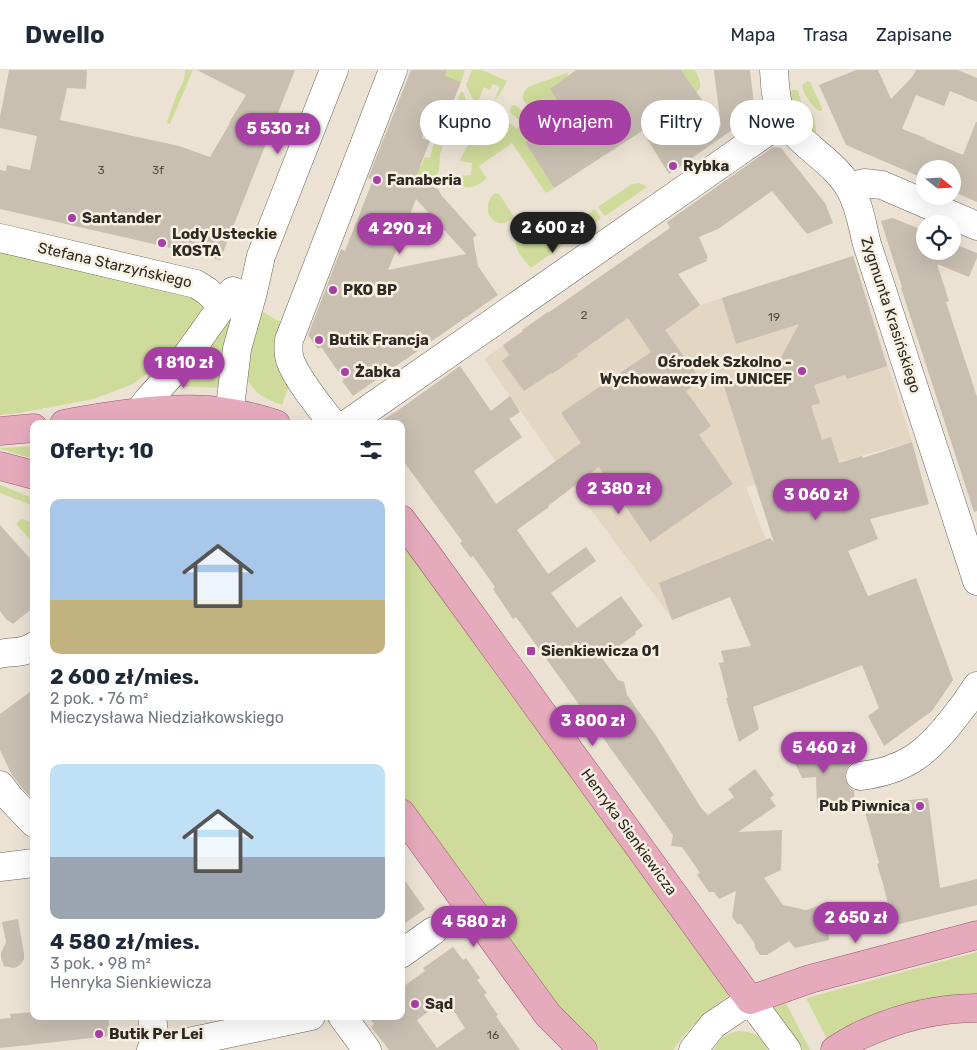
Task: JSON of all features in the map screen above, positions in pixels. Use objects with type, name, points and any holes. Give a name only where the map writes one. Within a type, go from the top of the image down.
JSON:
[{"type":"main road","points":[[88,420],[117,415],[134,418],[168,410],[209,410],[229,418],[252,417],[262,420]]},
{"type":"main road","points":[[0,431],[30,428]]},
{"type":"main road","points":[[0,466],[30,474]]},
{"type":"main road","name":"Henryka Sienkiewicza","points":[[405,524],[750,1000]]},
{"type":"main road","points":[[405,818],[548,1015],[583,1050]]},
{"type":"main road","points":[[750,1000],[810,979],[977,934]]},
{"type":"main road","points":[[835,1050],[858,1036],[887,1024],[934,1012],[977,1008]]},
{"type":"main road","points":[[880,1050],[887,1024]]},
{"type":"street","points":[[229,418],[237,349],[261,256],[334,70]]},
{"type":"street","points":[[330,420],[307,390],[290,361],[289,340],[393,70]]},
{"type":"street","name":"Zygmunta Krasińskiego","points":[[774,70],[776,100]]},
{"type":"street","points":[[352,420],[748,145]]},
{"type":"street","name":"Zygmunta Krasińskiego","points":[[808,145],[837,171],[850,188],[857,203],[865,236],[977,581]]},
{"type":"street","points":[[850,188],[864,184],[882,186],[977,226]]},
{"type":"street","name":"Stefana Starzyńskiego","points":[[0,238],[196,284],[207,291],[223,306]]},
{"type":"street","points":[[134,418],[183,361],[238,283],[261,256]]},
{"type":"street","points":[[0,654],[21,652],[30,648]]},
{"type":"street","points":[[860,776],[897,768],[922,753],[939,738],[977,686]]},
{"type":"street","points":[[0,785],[30,819]]},
{"type":"street","points":[[0,867],[30,863]]},
{"type":"street","points":[[405,951],[433,931]]},
{"type":"street","points":[[693,1050],[713,1025],[750,1000],[786,1050]]},
{"type":"street","points":[[152,1020],[156,1050]]},
{"type":"street","points":[[151,1050],[292,1020]]},
{"type":"street","points":[[345,1020],[367,1050]]},
{"type":"shaded area","points":[[654,240],[700,305],[853,256],[912,442],[746,487],[773,558],[666,602],[673,620],[574,487],[484,359],[522,332],[522,330]]},
{"type":"green space","points":[[185,70],[193,70],[170,124],[167,123],[183,81]]},
{"type":"green space","points":[[447,70],[465,70],[461,82],[442,84]]},
{"type":"green space","points":[[472,70],[482,70],[507,81],[500,94],[494,100],[500,87],[493,84],[490,90],[484,87],[479,100],[473,100],[466,85]]},
{"type":"green space","points":[[681,70],[695,70],[700,84],[697,92]]},
{"type":"green space","points":[[569,72],[567,74],[585,100],[524,100],[523,94],[528,87]]},
{"type":"green space","points":[[807,81],[810,82],[822,111],[819,111],[813,105],[813,100],[809,100],[803,84]]},
{"type":"green space","points":[[792,90],[795,90],[798,91],[801,100],[790,100],[788,97]]},
{"type":"green space","points":[[461,91],[463,92],[466,100],[458,100]]},
{"type":"green space","points":[[515,105],[519,108],[519,120],[510,112],[510,109]]},
{"type":"green space","points":[[813,115],[814,116],[816,133],[813,135]]},
{"type":"green space","points":[[509,122],[517,129],[519,127],[519,145],[527,145],[554,188],[546,193],[512,143],[479,166],[486,178],[483,181],[468,187],[460,185],[456,176],[471,175],[472,163],[460,161],[469,145],[509,145]]},
{"type":"green space","points":[[433,146],[443,146],[440,154],[439,170],[433,186],[411,177],[416,165],[421,166],[425,157],[430,158]]},
{"type":"green space","points":[[639,183],[647,187],[605,216],[598,207],[632,184]]},
{"type":"green space","points":[[495,193],[499,194],[513,215],[513,218],[506,222],[494,221],[488,212],[490,199]]},
{"type":"green space","points":[[595,209],[601,218],[531,268],[519,253],[516,242],[517,237],[521,233],[529,229],[533,231],[543,245]]},
{"type":"green space","points":[[0,245],[199,290],[206,309],[172,353],[131,385],[93,399],[0,415]]},
{"type":"green space","points":[[234,301],[221,388],[178,386]]},
{"type":"green space","points":[[255,308],[283,323],[289,385],[282,405],[260,395],[252,387],[246,376]]},
{"type":"green space","points":[[30,446],[30,458],[0,449]]},
{"type":"green space","points":[[0,485],[30,497],[30,504],[0,493]]},
{"type":"green space","points":[[21,519],[30,521],[30,540],[16,524]]},
{"type":"green space","points":[[405,544],[734,992],[701,1018],[673,1050],[600,1050],[548,998],[405,801]]},
{"type":"green space","points":[[977,952],[977,997],[867,1020],[827,1039],[806,998]]},
{"type":"green space","points":[[786,1003],[810,1050],[803,1050],[772,1008]]},
{"type":"green space","points":[[739,1031],[749,1032],[757,1036],[768,1050],[714,1050],[718,1042],[724,1037]]},
{"type":"building","points":[[9,70],[87,70],[86,89],[67,88],[60,120],[179,146],[210,157],[246,95],[197,70],[295,70],[220,260],[0,209],[0,170],[6,171],[7,165],[30,170],[37,136],[0,128],[0,117]]},
{"type":"building","points":[[411,70],[447,70],[445,76],[461,82],[454,100],[420,100],[420,145],[428,145],[415,179],[438,189],[477,235],[473,238],[478,266],[498,295],[353,396],[321,347],[318,349],[308,335],[341,249],[345,251],[373,180],[368,178]],"holes":[[[416,199],[466,254],[388,270]]]},
{"type":"building","points":[[576,70],[681,70],[702,100],[641,100],[641,132],[631,138],[631,100],[557,100],[550,89]]},
{"type":"building","points":[[714,70],[750,70],[753,100],[730,100],[730,131],[720,138],[720,100],[718,100]]},
{"type":"building","points":[[856,70],[878,70],[891,99],[912,77],[916,70],[958,70],[977,78],[977,102],[950,91],[944,106],[916,95],[902,129],[963,155],[977,122],[977,202],[961,195],[961,160],[916,160],[916,175],[846,145],[819,85]]},
{"type":"building","points":[[527,145],[620,145],[554,188]]},
{"type":"building","points":[[651,145],[711,145],[669,174]]},
{"type":"building","points":[[773,147],[781,148],[825,203],[833,223],[807,234],[772,191],[718,229],[699,237],[708,258],[706,259],[707,261],[678,274],[700,305],[665,330],[701,380],[686,391],[711,426],[699,435],[733,484],[650,542],[599,467],[517,530],[548,574],[586,547],[596,561],[551,593],[577,628],[621,596],[643,626],[635,632],[636,634],[602,658],[618,680],[624,682],[627,695],[657,737],[701,808],[708,815],[734,797],[728,789],[755,769],[774,795],[770,798],[776,806],[738,832],[782,830],[781,870],[764,878],[783,905],[806,910],[821,905],[828,924],[829,940],[795,948],[789,941],[767,955],[760,955],[741,924],[737,924],[732,917],[736,891],[719,899],[714,892],[709,892],[697,875],[700,873],[682,847],[671,846],[673,835],[516,617],[513,619],[493,589],[495,587],[473,556],[471,558],[460,543],[462,541],[405,463],[405,420],[382,420],[460,366],[491,411],[510,396],[520,412],[509,419],[522,437],[474,471],[496,504],[581,443],[561,413],[651,352],[628,318],[577,354],[578,356],[524,391],[502,361],[509,355],[503,345],[670,228],[667,222]]},
{"type":"building","points":[[892,218],[916,227],[916,260],[961,260],[961,247],[977,253],[977,258],[969,277],[937,264],[949,301],[946,302],[977,397],[977,511],[974,512],[901,288],[881,221]]},
{"type":"building","points":[[853,256],[887,366],[847,379],[845,375],[814,385],[820,403],[811,406],[822,440],[831,437],[839,463],[862,456],[863,458],[912,442],[929,504],[870,519],[878,539],[848,551],[868,596],[916,578],[953,680],[932,711],[884,746],[868,716],[879,708],[862,665],[753,707],[759,729],[739,742],[726,698],[728,698],[719,663],[724,662],[721,651],[751,646],[730,597],[672,620],[659,583],[770,538],[774,543],[723,383],[777,365],[799,324],[736,344],[722,298]]},
{"type":"building","points":[[0,525],[30,559],[30,610],[13,624],[0,611]]},
{"type":"building","points":[[30,692],[30,796],[12,775],[0,750],[0,714]]},
{"type":"building","points":[[804,734],[816,735],[815,758],[853,757],[853,762],[846,770],[845,778],[848,785],[854,791],[855,806],[817,808],[816,777],[802,778],[791,755],[792,743]]},
{"type":"building","points":[[928,798],[940,888],[977,879],[977,905],[895,925],[877,864],[879,863],[863,805]]},
{"type":"building","points":[[405,881],[425,909],[405,923]]},
{"type":"building","points":[[18,919],[24,959],[21,964],[13,968],[4,966],[1,958],[6,942],[2,922]]},
{"type":"building","name":"Sąd","points":[[453,947],[463,960],[466,958],[480,978],[477,980],[487,993],[484,995],[520,1050],[389,1050],[371,1027],[374,1024],[371,1020],[405,1020],[405,985],[425,971],[423,968]],"holes":[[[446,999],[465,1028],[437,1048],[417,1020]]]},
{"type":"building","points":[[30,1012],[30,1020],[108,1020],[110,1036],[0,1048],[0,1019],[11,1018],[10,1014]]},
{"type":"place","name":"Rybka","points":[[673,166]]},
{"type":"place","name":"Fanaberia","points":[[377,180]]},
{"type":"place","name":"Santander","points":[[72,218]]},
{"type":"place","name":"Lody Usteckie KOSTA","points":[[162,243]]},
{"type":"place","name":"PKO BP","points":[[333,290]]},
{"type":"place","name":"Butik Francja","points":[[319,340]]},
{"type":"place","name":"Ośrodek Szkolno - Wychowawczy im. UNICEF","points":[[802,371]]},
{"type":"place","name":"Żabka","points":[[345,372]]},
{"type":"place","name":"Sienkiewicza 01","points":[[531,651]]},
{"type":"place","name":"Pub Piwnica","points":[[920,806]]},
{"type":"place","name":"Sąd","points":[[415,1004]]},
{"type":"place","name":"Butik Per Lei","points":[[99,1034]]}]
